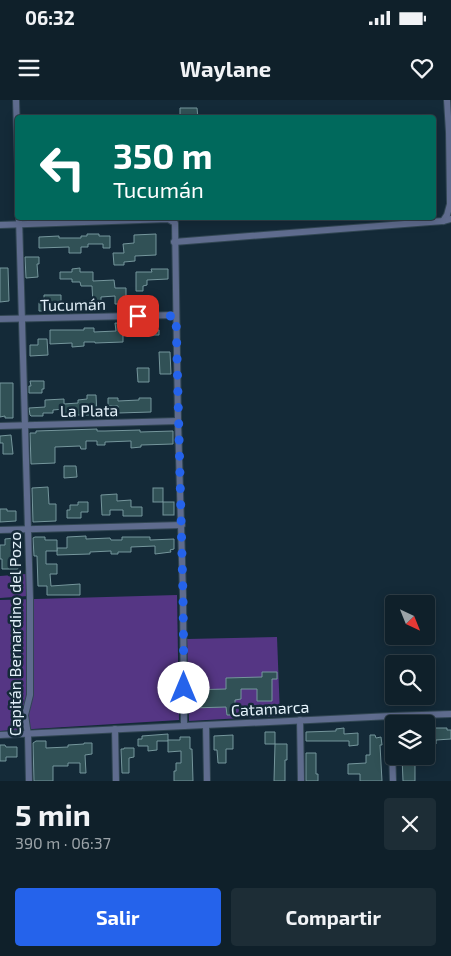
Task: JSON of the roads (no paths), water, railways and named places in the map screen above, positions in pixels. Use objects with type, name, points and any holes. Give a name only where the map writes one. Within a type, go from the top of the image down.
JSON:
[{"type":"street","points":[[16,100],[16,115]]},
{"type":"street","points":[[443,221],[450,204],[450,132],[447,100]]},
{"type":"street","points":[[174,242],[451,219]]},
{"type":"street","points":[[0,225],[19,221],[94,220]]},
{"type":"street","points":[[170,220],[175,223],[178,421],[182,525],[184,726]]},
{"type":"street","name":"Capitán Bernardino del Pozo","points":[[19,221],[30,599],[30,695],[25,714],[28,734],[29,781]]},
{"type":"street","name":"Tucumán","points":[[0,319],[176,316]]},
{"type":"street","name":"La Plata","points":[[0,426],[178,421]]},
{"type":"street","points":[[0,530],[182,525]]},
{"type":"street","name":"Catamarca","points":[[422,715],[451,714]]},
{"type":"street","name":"Catamarca","points":[[0,735],[385,716]]},
{"type":"street","points":[[300,720],[301,781]]},
{"type":"street","points":[[206,725],[207,781]]},
{"type":"street","points":[[115,729],[116,781]]},
{"type":"street","points":[[393,765],[393,781]]}]
